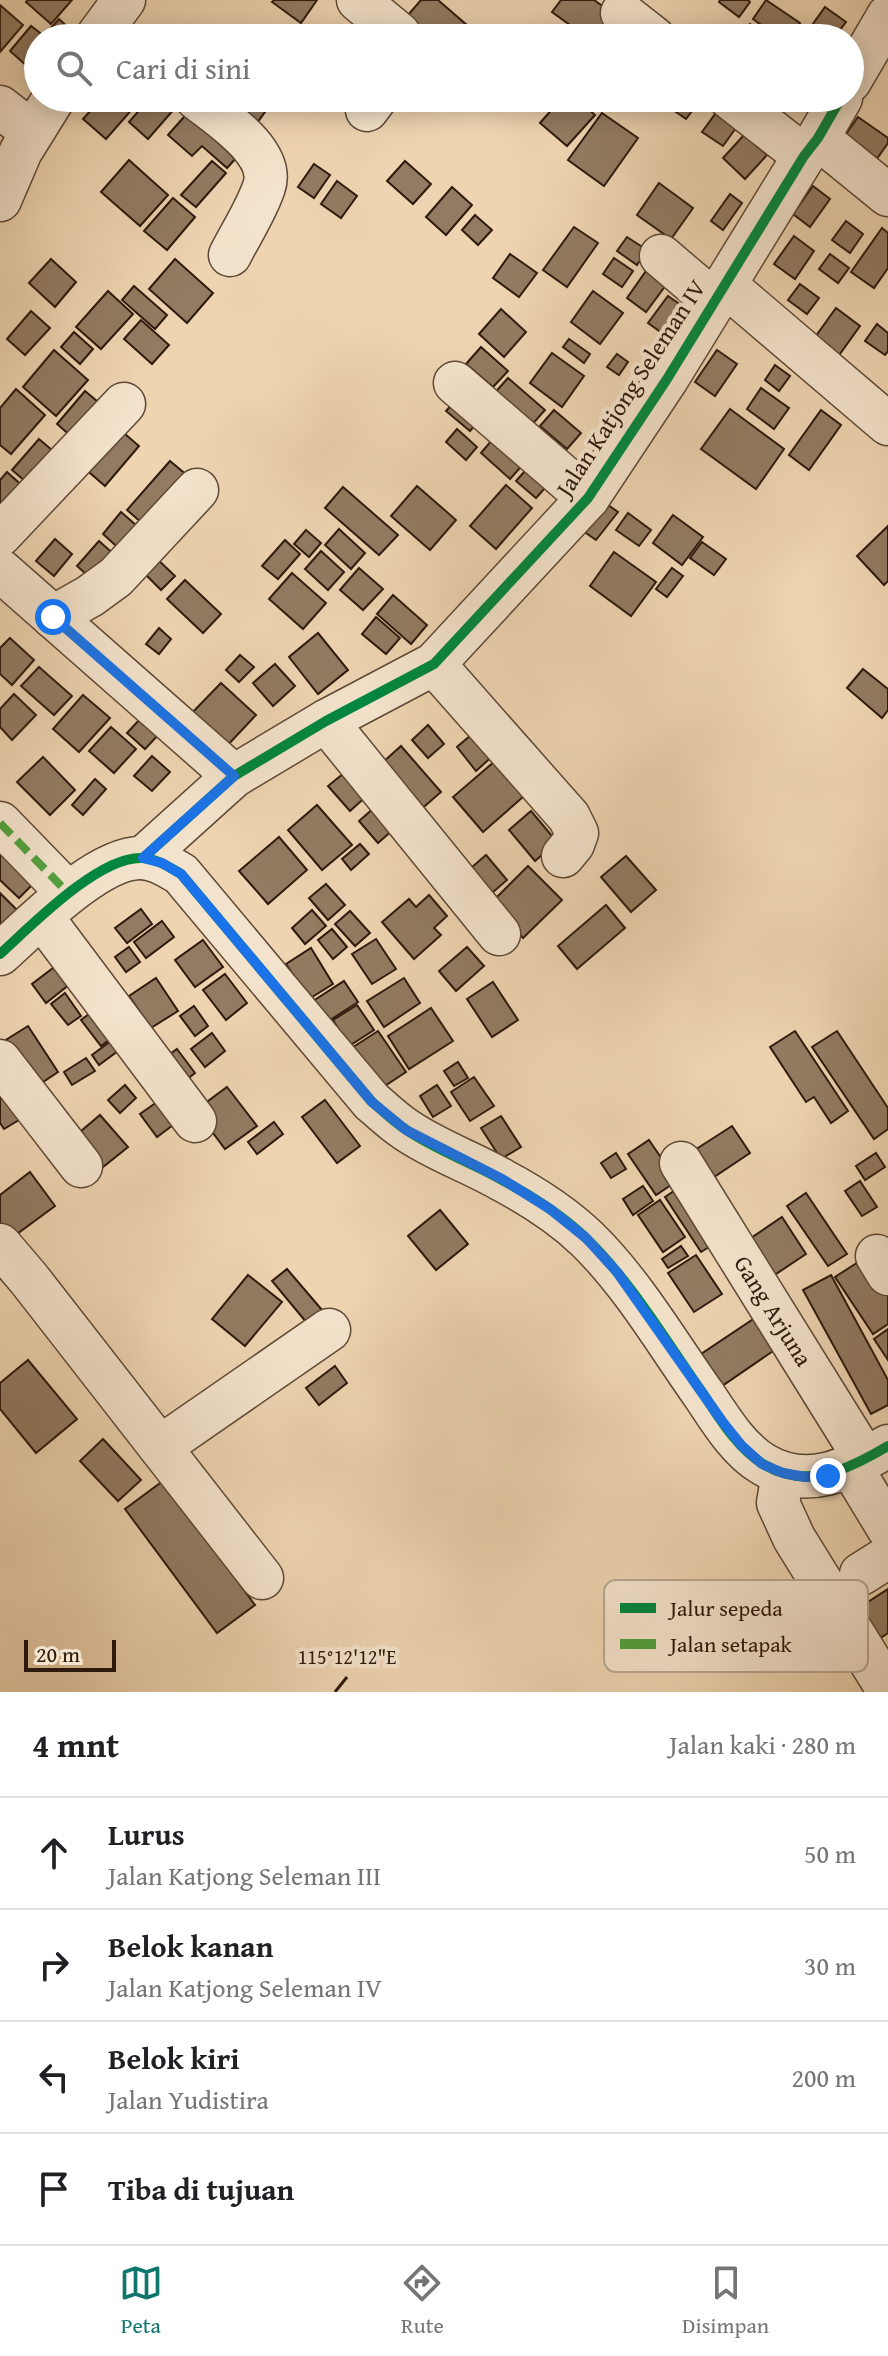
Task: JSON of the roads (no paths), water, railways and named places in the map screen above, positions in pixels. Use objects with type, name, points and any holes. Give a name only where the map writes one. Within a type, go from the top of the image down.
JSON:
[{"type":"street","points":[[358,0],[387,24]]},
{"type":"street","points":[[864,62],[883,37]]},
{"type":"street","points":[[0,200],[28,112]]},
{"type":"street","points":[[213,112],[253,146],[265,169],[265,185],[230,255]]},
{"type":"street","points":[[753,112],[888,195]]},
{"type":"street","name":"Jalan Katjong Seleman IV","points":[[143,858],[234,776],[326,721],[434,664],[588,498],[832,112]]},
{"type":"street","points":[[661,256],[718,294],[738,296],[888,424]]},
{"type":"street","points":[[455,383],[588,498]]},
{"type":"street","points":[[0,535],[124,404]]},
{"type":"street","points":[[53,617],[116,577],[197,490]]},
{"type":"street","points":[[0,570],[234,776]]},
{"type":"street","points":[[434,664],[569,817],[577,833],[563,856]]},
{"type":"street","points":[[326,721],[499,934]]},
{"type":"street","points":[[0,823],[195,1121]]},
{"type":"street","points":[[0,954],[55,905],[111,867],[143,858],[162,863],[181,874],[372,1102],[406,1130],[502,1179],[550,1209],[586,1238],[617,1272],[732,1434],[762,1464],[783,1473],[805,1477],[828,1476],[868,1458]]},
{"type":"street","points":[[0,1061],[81,1166]]},
{"type":"street","name":"Gang Arjuna","points":[[681,1163],[868,1458],[888,1528]]},
{"type":"street","points":[[0,1245],[262,1578]]},
{"type":"street","points":[[160,1447],[329,1330]]},
{"type":"street","points":[[783,1473],[778,1503],[794,1538],[820,1580]]},
{"type":"street","points":[[868,1658],[888,1690]]}]
